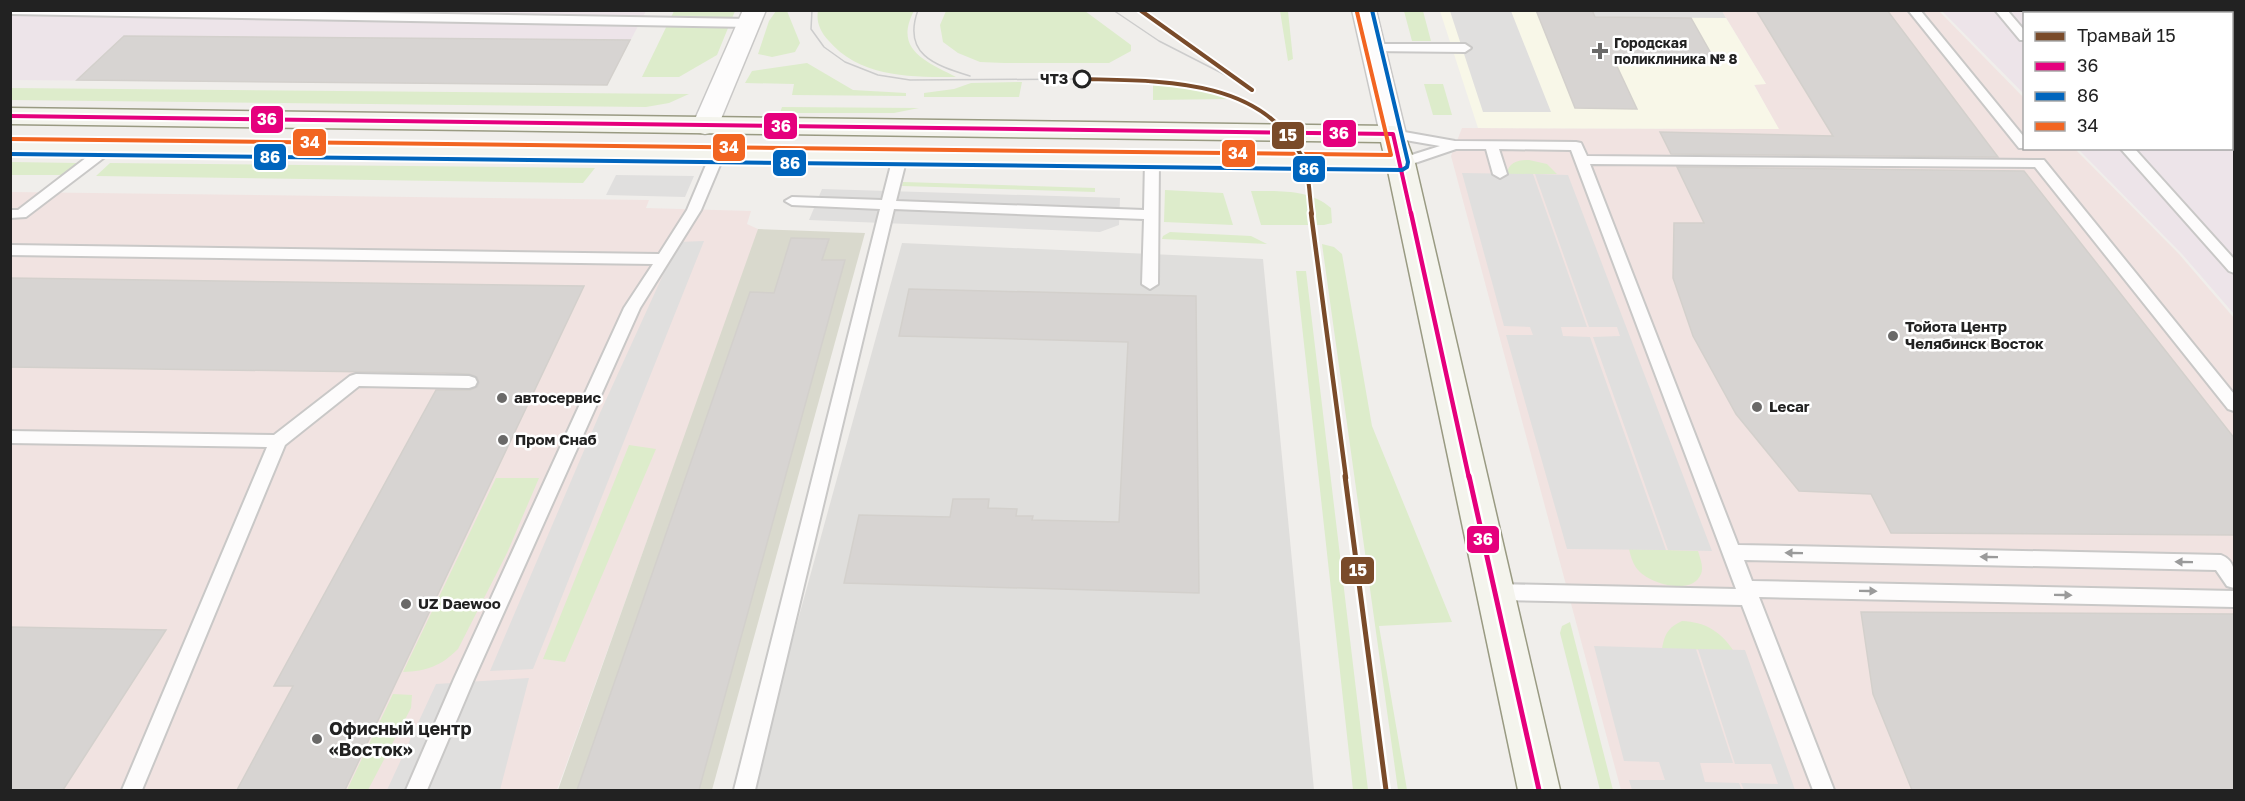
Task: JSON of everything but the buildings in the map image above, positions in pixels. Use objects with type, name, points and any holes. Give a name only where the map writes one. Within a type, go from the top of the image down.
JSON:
[{"type":"main road","points":[[10,116],[705,126],[1397,149]]},
{"type":"main road","points":[[705,126],[706,153]]},
{"type":"main road","points":[[10,146],[1152,159],[1397,149]]},
{"type":"main road","points":[[1397,149],[1539,790]]},
{"type":"street","points":[[1364,10],[1397,149]]},
{"type":"street","points":[[705,126],[753,17]]},
{"type":"lane","points":[[1913,10],[2023,143]]},
{"type":"lane","points":[[2000,10],[2023,35]]},
{"type":"lane","points":[[10,11],[753,17]]},
{"type":"lane","points":[[1373,48],[1465,48]]},
{"type":"lane","points":[[1397,149],[1455,145],[1576,146],[1823,790]]},
{"type":"lane","points":[[1397,149],[1455,145]]},
{"type":"lane","points":[[1491,145],[1500,174]]},
{"type":"lane","points":[[10,214],[21,214],[108,147]]},
{"type":"lane","points":[[2028,150],[2235,405]]},
{"type":"lane","points":[[2128,150],[2235,268]]},
{"type":"lane","points":[[417,790],[464,679],[632,308],[694,210],[706,153]]},
{"type":"lane","points":[[744,790],[900,157]]},
{"type":"lane","points":[[1149,284],[1152,159]]},
{"type":"lane","points":[[1581,160],[2039,163]]},
{"type":"lane","points":[[792,201],[890,203],[1152,215]]},
{"type":"lane","points":[[10,250],[663,260]]},
{"type":"lane","points":[[132,790],[278,441],[356,380],[469,382]]},
{"type":"lane","points":[[10,437],[278,441]]},
{"type":"lane","points":[[1731,552],[2221,563],[2235,580]]},
{"type":"lane","points":[[1496,592],[2235,599]]},
{"type":"shaded area","name":"Городская поликлиника № 8","points":[[1592,10],[1595,17],[1726,18],[1766,84],[1754,85],[1779,129],[1478,128],[1440,11]]},
{"type":"shaded area","points":[[11,11],[646,11],[607,85],[11,80]]},
{"type":"shaded area","points":[[1450,11],[1511,11],[1551,112],[1483,112]]},
{"type":"shaded area","points":[[1592,11],[1722,11],[1726,18],[1595,17]]},
{"type":"shaded area","points":[[1722,11],[1939,11],[2023,97],[2023,150],[2076,150],[2179,254],[2234,318],[2234,790],[1621,790],[1451,156],[1462,128],[1778,129],[1754,84],[1766,84]]},
{"type":"shaded area","points":[[1942,11],[2234,11],[2234,314],[2182,254],[2079,150],[2233,150],[2233,12],[2023,12],[2023,93]]},
{"type":"shaded area","points":[[1462,173],[1533,174],[1587,327],[1561,327],[1563,336],[1590,337],[1666,550],[1567,549],[1506,335],[1533,335],[1530,327],[1504,326]]},
{"type":"shaded area","points":[[1535,174],[1568,175],[1712,551],[1668,550],[1593,337],[1620,336],[1617,327],[1589,327]]},
{"type":"shaded area","points":[[616,175],[694,176],[685,197],[606,195]]},
{"type":"shaded area","points":[[822,189],[1120,198],[1119,225],[1100,232],[809,220]]},
{"type":"shaded area","points":[[11,192],[649,200],[646,208],[751,211],[747,224],[758,229],[755,242],[557,790],[11,790]]},
{"type":"shaded area","points":[[758,229],[865,233],[712,790],[558,790]]},
{"type":"shaded area","points":[[704,241],[533,669],[490,671],[600,413],[678,242]]},
{"type":"shaded area","points":[[902,243],[1263,259],[1314,790],[751,790]]},
{"type":"shaded area","points":[[1594,646],[1696,649],[1733,763],[1700,763],[1705,782],[1739,783],[1742,790],[1632,790],[1629,780],[1665,780],[1659,762],[1624,761]]},
{"type":"shaded area","points":[[1698,649],[1745,650],[1795,790],[1744,790],[1741,783],[1778,784],[1771,764],[1735,764]]},
{"type":"shaded area","points":[[529,678],[500,790],[387,790],[436,684]]},
{"type":"green space","points":[[674,11],[735,11],[717,55],[679,77],[642,77]]},
{"type":"green space","points":[[776,11],[787,11],[800,43],[795,52],[772,57],[758,54],[769,21]]},
{"type":"green space","points":[[818,11],[914,11],[909,24],[910,45],[924,60],[956,77],[921,77],[887,73],[855,62],[825,37],[818,22]]},
{"type":"green space","points":[[946,11],[1085,11],[1131,45],[1131,51],[1109,63],[980,62],[958,53],[943,42],[940,25]]},
{"type":"green space","points":[[1280,11],[1288,11],[1293,59],[1288,61]]},
{"type":"green space","points":[[1404,11],[1423,11],[1431,41],[1412,41]]},
{"type":"green space","points":[[807,63],[853,90],[906,93],[906,96],[792,95],[794,84],[745,83],[752,71]]},
{"type":"green space","points":[[1022,82],[1019,97],[924,97],[924,93],[954,89],[971,83]]},
{"type":"green space","points":[[1424,84],[1443,84],[1452,115],[1433,115]]},
{"type":"green space","points":[[1153,85],[1194,88],[1229,99],[1153,100]]},
{"type":"green space","points":[[11,88],[689,94],[669,103],[646,107],[11,100]]},
{"type":"green space","points":[[782,107],[919,108],[894,113],[780,113]]},
{"type":"green space","points":[[1529,160],[1547,164],[1557,174],[1507,174],[1512,164]]},
{"type":"green space","points":[[11,162],[77,163],[64,175],[11,175]]},
{"type":"green space","points":[[110,163],[595,168],[583,183],[96,176]]},
{"type":"green space","points":[[903,182],[1095,188],[1095,192],[902,186]]},
{"type":"green space","points":[[1165,190],[1223,193],[1233,225],[1164,222]]},
{"type":"green space","points":[[1251,191],[1293,192],[1313,197],[1331,208],[1332,223],[1261,225]]},
{"type":"green space","points":[[1170,232],[1251,236],[1267,244],[1162,239]]},
{"type":"green space","points":[[1322,244],[1334,247],[1342,254],[1372,426],[1452,622],[1379,626],[1407,790],[1398,790]]},
{"type":"green space","points":[[1296,271],[1306,271],[1368,790],[1353,790]]},
{"type":"green space","points":[[629,445],[656,449],[565,662],[543,659]]},
{"type":"green space","points":[[496,478],[539,478],[507,553],[458,649],[446,660],[433,666],[403,672]]},
{"type":"green space","points":[[1629,549],[1698,551],[1702,571],[1696,581],[1689,585],[1671,586],[1652,580],[1639,571]]},
{"type":"green space","points":[[1682,621],[1698,623],[1711,629],[1733,650],[1662,649],[1668,632]]},
{"type":"green space","points":[[1570,622],[1613,790],[1600,790],[1560,633],[1562,626]]},
{"type":"green space","points":[[393,694],[412,695],[411,708],[368,790],[347,790]]},
{"type":"tram line","points":[[812,10],[811,29],[824,47],[845,62],[878,75],[910,80],[1082,79]]},
{"type":"tram line","points":[[918,10],[914,37],[924,55],[944,67],[970,76]]},
{"type":"tram line","points":[[1113,10],[1159,41],[1245,85]]},
{"type":"tram line","name":"15","points":[[1140,10],[1252,90]]},
{"type":"tram line","name":"15","points":[[1082,79],[1174,83],[1205,88],[1235,97],[1262,110],[1284,129],[1303,159],[1386,790]]},
{"type":"transit line","name":"86","points":[[10,154],[1402,170],[1407,167],[1408,162],[1372,10]]},
{"type":"transit line","name":"34","points":[[10,139],[1391,155],[1357,12]]},
{"type":"transit line","name":"36","points":[[10,116],[1393,134],[1539,790]]},
{"type":"place","name":"Городская поликлиника № 8","points":[[1600,51]]},
{"type":"place","name":"ЧТЗ","points":[[1082,79]]},
{"type":"place","name":"Тойота Центр Челябинск Восток","points":[[1893,336]]},
{"type":"place","name":"автосервис","points":[[502,398]]},
{"type":"place","name":"Lecar","points":[[1757,407]]},
{"type":"place","name":"Пром Снаб","points":[[503,440]]},
{"type":"place","name":"UZ Daewoo","points":[[406,604]]},
{"type":"place","name":"Офисный центр «Восток»","points":[[317,739]]}]
